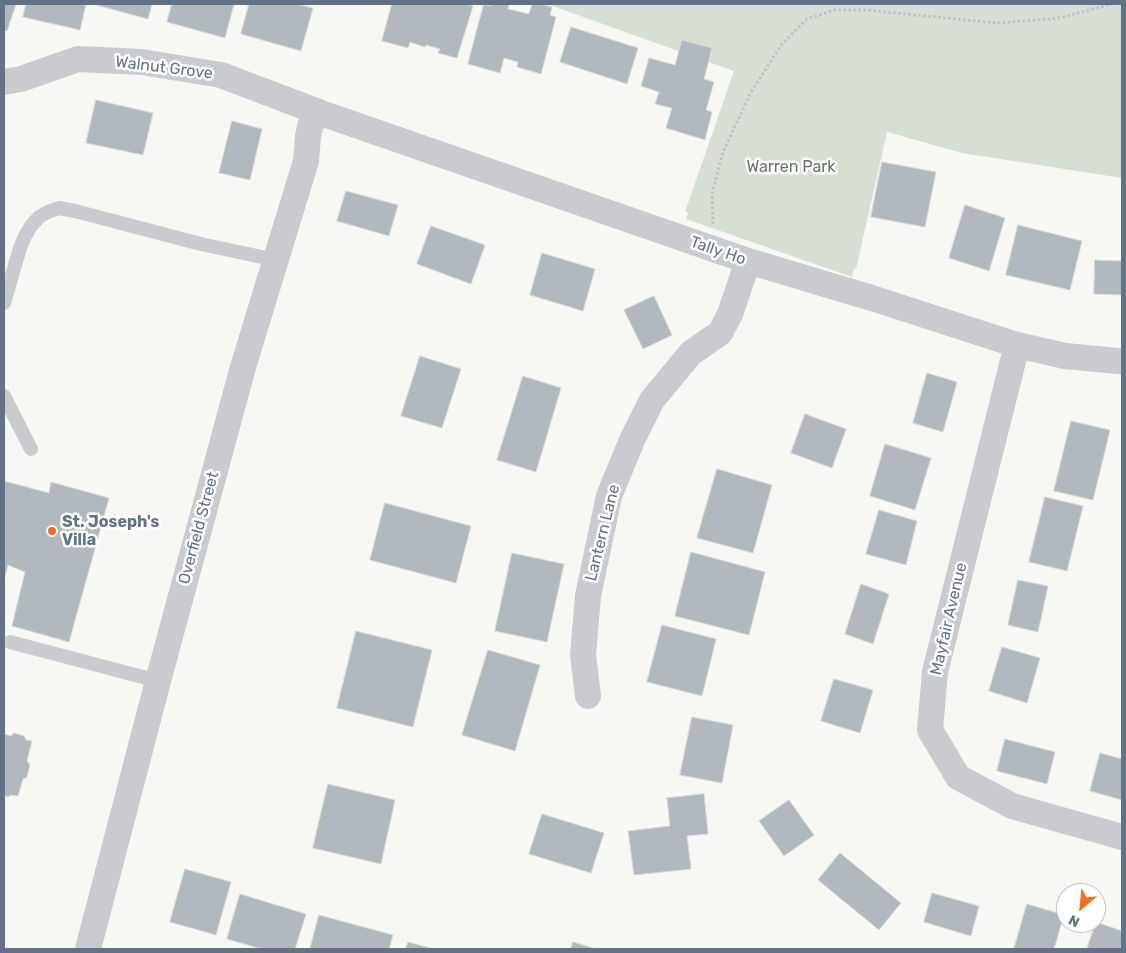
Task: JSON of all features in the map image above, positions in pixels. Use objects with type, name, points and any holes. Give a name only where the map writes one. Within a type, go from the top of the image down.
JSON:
[{"type":"street","name":"Walnut Grove","points":[[4,82],[21,79],[78,59],[142,62],[221,75],[322,113]]},
{"type":"street","name":"Tally Ho","points":[[322,113],[720,252],[1017,345],[1065,356],[1122,361]]},
{"type":"street","name":"Overfield Street","points":[[88,949],[158,680],[243,367],[306,161],[311,123],[322,113]]},
{"type":"street","name":"Lantern Lane","points":[[588,696],[584,654],[588,596],[610,496],[632,440],[652,400],[691,353],[720,333],[730,314],[748,261]]},
{"type":"street","name":"Mayfair Avenue","points":[[1017,345],[935,672],[930,730],[958,777],[1012,806],[1122,838]]},
{"type":"lane","points":[[4,303],[25,236],[39,217],[59,208],[201,244],[276,260]]},
{"type":"lane","points":[[4,396],[31,449]]},
{"type":"lane","points":[[6,639],[128,674],[158,680]]},
{"type":"path","points":[[720,252],[714,229],[712,194],[723,152],[751,92],[782,44],[807,19],[835,10],[865,10],[997,23],[1059,18],[1112,4]]},
{"type":"green space","name":"Warren Park","points":[[547,4],[1122,4],[1122,178],[962,153],[887,132],[856,269],[854,268],[852,277],[686,219],[688,213],[685,212],[734,71]]},
{"type":"building","points":[[4,4],[16,4],[7,31],[4,30]]},
{"type":"building","points":[[26,4],[86,4],[80,30],[23,17]]},
{"type":"building","points":[[96,4],[152,4],[148,19]]},
{"type":"building","points":[[172,4],[234,4],[225,38],[167,22]]},
{"type":"building","points":[[249,4],[296,4],[313,8],[301,51],[241,34]]},
{"type":"building","points":[[392,4],[466,4],[473,6],[457,58],[438,53],[440,49],[426,45],[425,47],[410,42],[408,48],[382,41]]},
{"type":"building","points":[[484,4],[491,6],[491,4],[509,4],[508,9],[529,14],[532,4],[552,7],[550,15],[556,17],[541,74],[517,67],[518,62],[504,58],[500,73],[468,64]]},
{"type":"building","points":[[571,27],[638,48],[627,84],[560,62]]},
{"type":"building","points":[[682,40],[712,48],[704,79],[714,82],[706,110],[712,112],[705,140],[666,128],[672,108],[655,104],[659,92],[641,86],[649,58],[675,65]]},
{"type":"building","points":[[96,100],[153,113],[143,155],[86,143]]},
{"type":"building","points":[[232,121],[262,129],[250,180],[219,173]]},
{"type":"building","points":[[882,162],[936,172],[925,227],[871,217]]},
{"type":"building","points":[[346,191],[398,205],[389,236],[337,221]]},
{"type":"building","points":[[965,205],[1005,218],[989,271],[949,258]]},
{"type":"building","points":[[1018,225],[1082,241],[1070,290],[1006,275]]},
{"type":"building","points":[[431,226],[485,245],[471,284],[417,264]]},
{"type":"building","points":[[542,253],[595,269],[583,311],[530,295]]},
{"type":"building","points":[[1095,260],[1122,261],[1122,295],[1094,294]]},
{"type":"building","points":[[654,296],[672,335],[643,349],[624,310]]},
{"type":"building","points":[[420,356],[461,369],[442,428],[401,416]]},
{"type":"building","points":[[927,373],[957,382],[943,432],[913,423]]},
{"type":"building","points":[[523,376],[561,388],[536,472],[497,460]]},
{"type":"building","points":[[805,414],[846,429],[832,468],[791,453]]},
{"type":"building","points":[[1071,421],[1110,430],[1093,500],[1054,491]]},
{"type":"building","points":[[885,444],[931,458],[915,510],[870,496]]},
{"type":"building","points":[[717,469],[772,485],[753,553],[697,538]]},
{"type":"building","name":"St. Joseph's Villa","points":[[4,481],[49,493],[51,482],[109,498],[69,642],[12,626],[25,572],[8,565],[4,576]]},
{"type":"building","points":[[1045,497],[1083,506],[1067,571],[1029,562]]},
{"type":"building","points":[[385,503],[471,526],[456,583],[370,560]]},
{"type":"building","points":[[879,510],[917,521],[906,565],[866,554]]},
{"type":"building","points":[[691,552],[765,572],[749,635],[675,616]]},
{"type":"building","points":[[512,553],[564,564],[547,642],[495,631]]},
{"type":"building","points":[[1018,580],[1048,586],[1038,632],[1008,625]]},
{"type":"building","points":[[861,584],[889,594],[873,644],[845,634]]},
{"type":"building","points":[[662,625],[716,639],[702,696],[647,682]]},
{"type":"building","points":[[356,631],[432,650],[413,727],[337,708]]},
{"type":"building","points":[[1002,647],[1040,658],[1027,703],[989,691]]},
{"type":"building","points":[[488,650],[540,665],[515,751],[462,735]]},
{"type":"building","points":[[834,679],[873,690],[860,733],[821,721]]},
{"type":"building","points":[[692,717],[733,725],[722,783],[680,775]]},
{"type":"building","points":[[14,733],[24,736],[26,740],[32,741],[27,761],[30,765],[27,777],[23,779],[18,796],[11,795],[8,797],[4,795],[4,734],[11,736]]},
{"type":"building","points":[[1005,739],[1055,752],[1047,784],[997,771]]},
{"type":"building","points":[[1100,753],[1122,759],[1122,800],[1090,791]]},
{"type":"building","points":[[328,784],[395,800],[381,864],[313,848]]},
{"type":"building","points":[[704,794],[708,834],[687,836],[691,869],[634,875],[628,831],[670,826],[667,798]]},
{"type":"building","points":[[789,800],[814,835],[784,856],[759,821]]},
{"type":"building","points":[[542,814],[604,833],[591,873],[529,854]]},
{"type":"building","points":[[840,853],[901,903],[879,930],[818,880]]},
{"type":"building","points":[[185,869],[231,882],[216,935],[170,922]]},
{"type":"building","points":[[932,893],[979,906],[971,936],[924,922]]},
{"type":"building","points":[[240,894],[306,914],[295,949],[262,949],[227,939]]},
{"type":"building","points":[[1027,904],[1056,913],[1056,933],[1059,933],[1054,949],[1014,949]]},
{"type":"building","points":[[319,915],[393,935],[389,949],[310,949]]},
{"type":"building","points":[[1106,925],[1122,931],[1122,949],[1087,949],[1092,933],[1106,933]]},
{"type":"building","points":[[408,942],[433,949],[406,949]]},
{"type":"building","points":[[573,942],[596,949],[571,949]]},
{"type":"place","name":"St. Joseph's Villa","points":[[52,531]]}]
